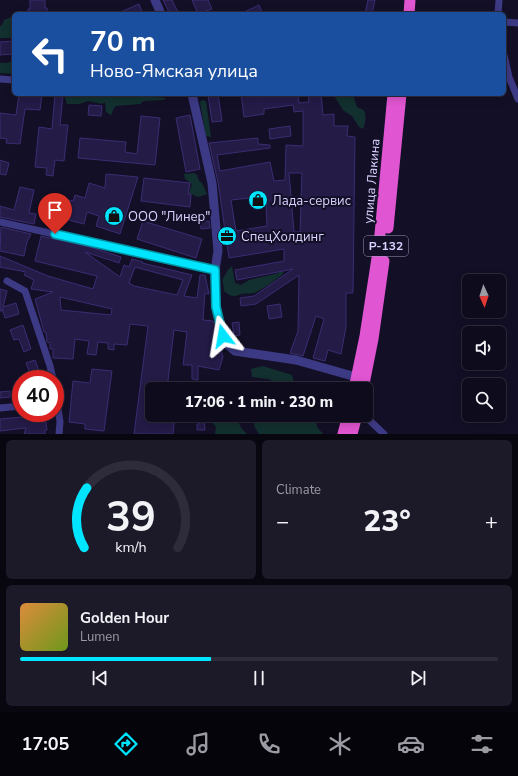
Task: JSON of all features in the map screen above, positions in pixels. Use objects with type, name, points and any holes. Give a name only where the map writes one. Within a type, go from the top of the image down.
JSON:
[{"type":"highway","points":[[401,12],[402,0]]},
{"type":"highway","points":[[409,12],[410,0]]},
{"type":"highway","name":"улица Лакина","points":[[355,382],[365,336],[379,245],[393,96]]},
{"type":"highway","name":"улица Лакина","points":[[364,382],[373,338],[386,247],[401,96]]},
{"type":"highway","points":[[343,434],[346,422]]},
{"type":"highway","points":[[352,434],[355,422]]},
{"type":"street","points":[[155,0],[160,12]]},
{"type":"street","points":[[410,12],[413,0]]},
{"type":"street","points":[[498,12],[500,0]]},
{"type":"street","points":[[506,22],[518,23]]},
{"type":"street","points":[[506,64],[509,78],[518,99]]},
{"type":"street","points":[[0,79],[12,80]]},
{"type":"street","points":[[192,96],[212,183],[218,251],[215,270],[216,307],[223,336],[228,345],[235,351],[296,360],[356,377]]},
{"type":"street","points":[[0,222],[215,270]]},
{"type":"street","points":[[7,281],[25,291],[51,370]]},
{"type":"street","points":[[0,408],[12,407]]},
{"type":"street","points":[[59,434],[60,422]]},
{"type":"street","points":[[372,422],[384,434]]},
{"type":"green space","points":[[12,17],[12,38],[0,38],[0,26],[4,20]]},
{"type":"green space","points":[[12,60],[12,74],[0,73],[0,63],[8,63]]},
{"type":"green space","points":[[64,96],[140,96],[166,98],[164,100],[144,101],[140,104],[116,106],[111,115],[106,112],[105,102],[102,104],[88,101],[79,104],[67,104]]},
{"type":"green space","points":[[334,96],[353,96],[357,107],[365,113],[363,129],[359,127],[352,116],[343,110]]},
{"type":"green space","points":[[202,100],[206,101],[211,137],[206,136],[205,132],[200,102]]},
{"type":"green space","points":[[194,173],[202,183],[207,194],[198,197],[189,193],[192,184],[185,179],[184,174]]},
{"type":"green space","points":[[283,262],[283,274],[257,292],[235,296],[224,291],[223,278],[232,266],[235,283],[241,285],[249,280],[279,273],[279,264]]},
{"type":"green space","points":[[263,366],[292,375],[294,382],[274,382],[268,379],[252,377],[251,369]]},
{"type":"green space","points":[[212,422],[238,422],[247,434],[215,434],[216,427]]},
{"type":"green space","points":[[254,422],[317,422],[317,427],[323,434],[259,434],[254,426]]},
{"type":"building","points":[[30,0],[45,0],[45,8],[47,8],[47,12],[28,12],[28,9],[30,9]]},
{"type":"building","points":[[163,0],[172,0],[178,12],[169,12]]},
{"type":"building","points":[[192,0],[208,0],[212,9],[204,12],[197,12]]},
{"type":"building","points":[[368,0],[375,0],[372,12],[365,12]]},
{"type":"building","points":[[139,4],[142,12],[121,12]]},
{"type":"building","points":[[259,5],[262,12],[244,12]]},
{"type":"building","points":[[12,41],[12,54],[0,55],[0,42]]},
{"type":"building","points":[[19,96],[42,96],[40,110],[25,109],[20,144],[6,143],[7,139],[0,138],[0,113],[16,115]]},
{"type":"building","points":[[55,96],[63,96],[60,125],[68,125],[64,161],[55,160],[53,176],[46,175],[47,168],[35,167],[39,127],[52,129]]},
{"type":"building","points":[[208,96],[218,96],[222,121],[212,122]]},
{"type":"building","points":[[241,96],[298,96],[299,103],[309,102],[308,96],[321,96],[323,115],[334,114],[334,126],[348,126],[347,136],[355,137],[353,293],[346,293],[346,327],[341,354],[328,350],[325,361],[313,358],[324,319],[316,316],[303,356],[290,353],[298,331],[299,275],[256,304],[241,306],[240,298],[254,296],[293,269],[237,280],[235,270],[284,261],[284,249],[229,258],[218,182],[209,143],[258,138],[258,144],[270,145],[270,148],[217,155],[220,171],[270,162],[274,181],[285,180],[286,145],[303,146],[303,111],[294,112],[293,105],[264,109],[264,114],[244,117]],"holes":[[[289,173],[302,173],[300,232],[294,232]],[[249,198],[251,207],[266,204],[267,226],[236,231],[231,200]]]},
{"type":"building","points":[[89,105],[102,106],[101,116],[88,115]]},
{"type":"building","points":[[190,115],[200,169],[186,172],[176,118]]},
{"type":"building","points":[[141,116],[160,118],[155,165],[78,158],[80,138],[126,142],[125,152],[137,154]]},
{"type":"building","points":[[290,126],[291,136],[270,139],[269,129]]},
{"type":"building","points":[[0,160],[9,163],[6,175],[0,174]]},
{"type":"building","points":[[106,174],[138,177],[120,234],[96,226],[99,216],[87,212],[84,224],[50,215],[55,197],[73,201],[75,195],[85,198],[89,183],[105,188]]},
{"type":"building","points":[[144,178],[190,183],[188,194],[191,194],[190,207],[141,201]]},
{"type":"building","points":[[20,187],[34,190],[29,213],[36,214],[34,224],[0,217],[0,206],[14,210]]},
{"type":"building","points":[[143,221],[202,239],[196,258],[137,239]]},
{"type":"building","points":[[209,221],[210,228],[201,229],[200,222]]},
{"type":"building","points":[[1,227],[31,234],[27,242],[24,256],[0,251]]},
{"type":"building","points":[[41,236],[90,247],[121,257],[119,263],[85,252],[120,277],[124,265],[129,267],[132,259],[143,262],[142,263],[192,275],[184,296],[197,298],[200,275],[205,275],[209,294],[205,293],[203,320],[213,321],[215,326],[213,340],[218,340],[223,357],[219,370],[198,366],[198,380],[192,379],[192,365],[183,365],[187,332],[174,330],[168,382],[145,382],[145,422],[174,422],[173,434],[134,434],[148,326],[130,324],[127,345],[114,344],[114,350],[108,349],[108,343],[98,342],[96,355],[87,354],[89,341],[75,339],[73,359],[53,358],[53,349],[50,349],[50,343],[47,342],[46,332],[44,332],[35,299],[53,292],[31,289],[34,280],[24,275],[26,272],[0,267],[0,256],[48,276],[93,289],[97,276],[35,261]],"holes":[[[135,267],[183,280],[177,295],[134,286],[129,283]],[[60,297],[112,309],[111,315],[61,310]]]},
{"type":"building","points":[[0,289],[7,291],[3,307],[16,303],[19,314],[5,318],[2,308],[2,311],[0,311]]},
{"type":"building","points":[[280,304],[282,317],[269,319],[267,306]]},
{"type":"building","points":[[239,322],[240,335],[234,336],[232,323]]},
{"type":"building","points":[[23,325],[31,349],[24,352],[19,339],[14,340],[10,330]]},
{"type":"building","points":[[35,360],[39,370],[29,370],[26,363]]},
{"type":"building","points":[[92,369],[112,371],[104,431],[85,429],[85,424],[69,422],[73,381],[90,383]]},
{"type":"building","points":[[10,391],[10,397],[0,398],[0,392]]},
{"type":"building","points":[[12,418],[12,422],[46,422],[47,430],[45,430],[45,434],[24,434],[26,428],[0,431],[0,419]]},
{"type":"building","points":[[199,422],[204,422],[205,430],[197,430],[197,424],[199,424]]},
{"type":"place","name":"Лада-сервис","points":[[258,200]]},
{"type":"place","name":"ООО \"Линер\"","points":[[114,216]]},
{"type":"place","name":"СпецХолдинг","points":[[227,236]]},
{"type":"route","points":[[55,234],[215,270],[216,307],[223,336]]}]
